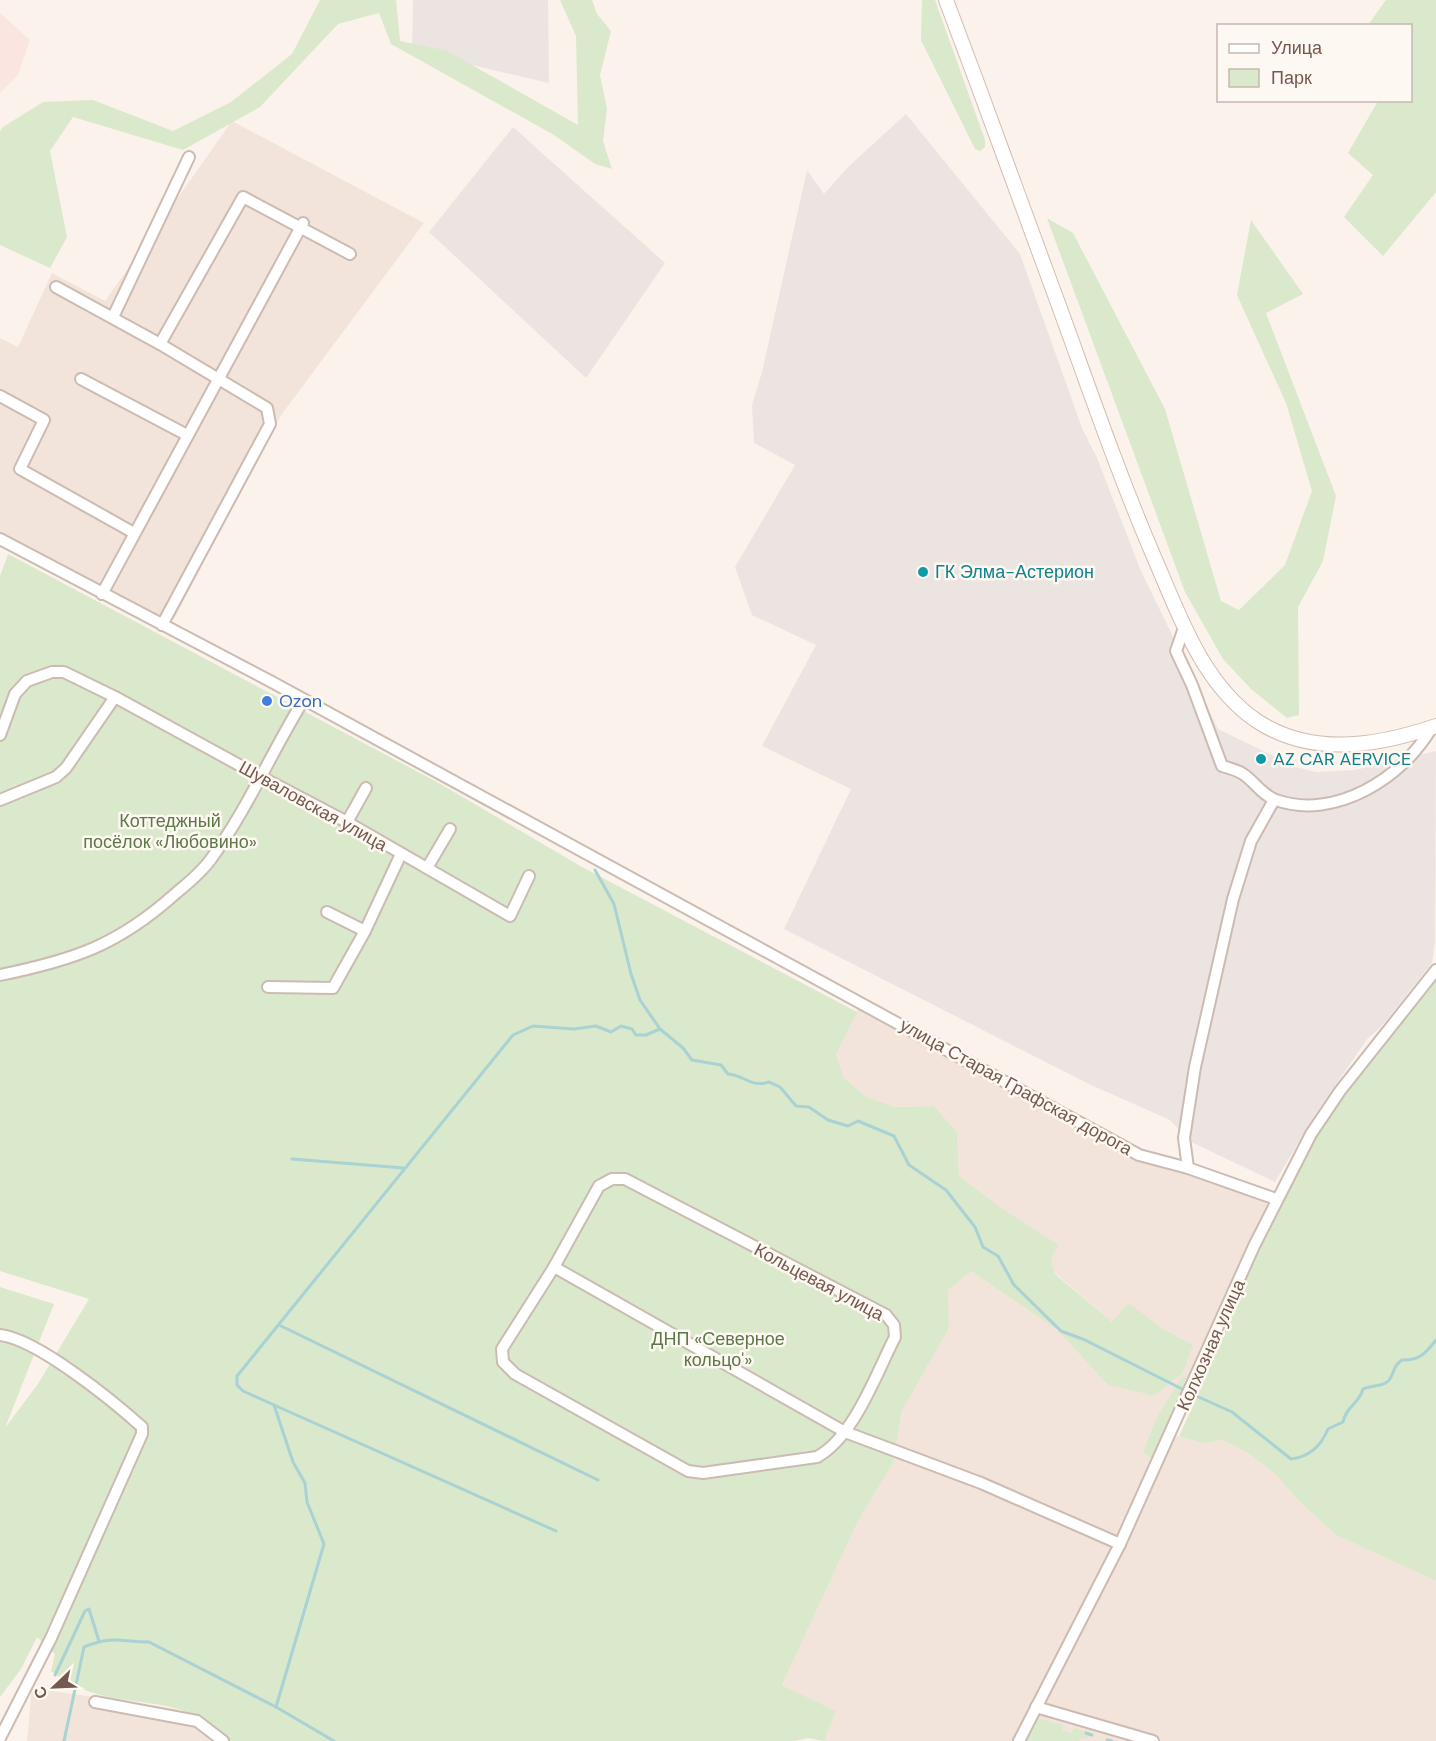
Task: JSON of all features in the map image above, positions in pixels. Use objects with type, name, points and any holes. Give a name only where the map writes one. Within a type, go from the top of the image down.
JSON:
[{"type":"main road","points":[[946,0],[1002,146],[1133,507],[1184,628],[1215,680],[1256,720],[1285,736],[1318,744],[1353,746],[1434,727]]},
{"type":"main road","points":[[955,0],[1002,146]]},
{"type":"street","points":[[113,317],[189,158]]},
{"type":"street","points":[[160,344],[243,197],[302,226],[350,254]]},
{"type":"street","points":[[102,594],[302,226]]},
{"type":"street","points":[[56,287],[113,317],[267,408],[270,424],[162,626]]},
{"type":"street","points":[[81,379],[187,435]]},
{"type":"street","points":[[0,396],[44,420],[20,469],[134,533]]},
{"type":"street","name":"улица Старая Графская дорога","points":[[0,539],[270,681],[1138,1155],[1188,1168],[1276,1199]]},
{"type":"street","points":[[1184,628],[1176,651],[1192,686],[1222,766],[1242,773],[1274,800],[1306,806],[1337,802],[1363,791],[1413,756],[1434,727]]},
{"type":"street","name":"Шуваловская улица","points":[[0,735],[15,694],[27,681],[52,672],[63,672],[116,697],[347,822],[510,915],[529,876]]},
{"type":"street","points":[[0,800],[56,777],[66,768],[116,697]]},
{"type":"street","points":[[0,975],[51,964],[104,945],[162,906],[211,859],[261,777],[303,701]]},
{"type":"street","points":[[347,822],[366,788]]},
{"type":"street","points":[[1188,1168],[1184,1138],[1195,1067],[1228,922],[1251,841],[1274,800]]},
{"type":"street","points":[[427,868],[450,829]]},
{"type":"street","points":[[268,987],[333,988],[365,931],[401,854]]},
{"type":"street","points":[[327,912],[365,931]]},
{"type":"street","name":"Колхозная улица","points":[[1019,1741],[1120,1544],[1276,1199],[1311,1134],[1341,1091],[1436,970]]},
{"type":"street","name":"Кольцевая улица","points":[[612,1179],[625,1179],[886,1315],[894,1326],[895,1337],[845,1432],[831,1449],[817,1457],[703,1473],[688,1471],[515,1374],[503,1362],[502,1349],[554,1267],[599,1186],[612,1179]]},
{"type":"street","points":[[554,1267],[845,1432],[981,1483],[1120,1544]]},
{"type":"street","points":[[0,1335],[15,1337],[54,1359],[142,1427],[142,1434],[51,1638],[0,1738]]},
{"type":"street","points":[[94,1702],[197,1720],[223,1741]]},
{"type":"street","points":[[1036,1707],[1153,1741]]},
{"type":"shaded area","points":[[413,0],[548,0],[549,83],[412,51]]},
{"type":"shaded area","points":[[0,13],[30,40],[18,75],[0,93]]},
{"type":"shaded area","points":[[906,114],[1020,254],[1082,428],[1097,458],[1141,571],[1218,729],[1296,767],[1316,772],[1355,770],[1436,751],[1435,940],[1432,963],[1380,1028],[1368,1038],[1314,1116],[1275,1182],[1189,1141],[1170,1120],[1091,1085],[784,929],[851,789],[762,746],[816,645],[752,615],[735,567],[795,465],[754,443],[752,405],[762,372],[807,170],[824,194],[848,167]]},
{"type":"shaded area","points":[[232,121],[424,223],[282,414],[174,619],[159,619],[0,533],[0,338],[18,347],[52,273],[105,301]]},
{"type":"shaded area","points":[[513,127],[665,263],[586,378],[429,232]]},
{"type":"shaded area","points":[[861,1002],[1139,1155],[1276,1199],[1171,1438],[1179,1436],[1203,1443],[1223,1440],[1248,1453],[1275,1474],[1299,1501],[1336,1535],[1436,1581],[1436,1741],[824,1741],[836,1711],[782,1685],[858,1521],[893,1463],[902,1411],[949,1328],[947,1290],[971,1271],[1057,1330],[1108,1385],[1154,1396],[1183,1373],[1193,1345],[1160,1327],[1112,1322],[1055,1273],[1051,1259],[1059,1245],[1000,1207],[959,1176],[957,1132],[934,1106],[895,1107],[867,1097],[844,1078],[836,1054]]},
{"type":"shaded area","points":[[32,1688],[177,1709],[231,1741],[27,1741]]},
{"type":"green space","points":[[320,0],[396,0],[400,41],[447,51],[578,125],[576,36],[560,0],[592,0],[597,14],[611,31],[600,75],[607,109],[603,141],[612,169],[595,164],[554,135],[391,44],[379,13],[338,24],[260,107],[183,150],[73,117],[50,151],[67,237],[50,268],[0,245],[0,131],[3,127],[43,102],[93,100],[173,131],[231,102],[292,54]]},
{"type":"green space","points":[[922,0],[935,0],[985,140],[985,147],[980,151],[975,149],[921,40]]},
{"type":"green space","points":[[1386,0],[1436,0],[1436,192],[1383,256],[1344,217],[1373,175],[1348,153],[1377,102],[1412,102],[1412,24],[1369,24]]},
{"type":"green space","points":[[1047,218],[1073,233],[1165,409],[1221,601],[1239,610],[1285,565],[1312,491],[1286,403],[1237,295],[1251,220],[1303,294],[1266,313],[1336,496],[1323,561],[1298,607],[1299,715],[1287,718],[1251,689],[1223,659],[1185,592]]},
{"type":"green space","points":[[8,554],[437,782],[582,867],[857,1012],[836,1054],[844,1078],[867,1097],[895,1107],[934,1106],[957,1132],[959,1176],[1000,1207],[1059,1245],[1051,1259],[1055,1274],[1112,1322],[1129,1303],[1160,1327],[1193,1345],[1183,1373],[1154,1396],[1108,1385],[1057,1330],[971,1271],[948,1290],[949,1328],[902,1411],[893,1463],[858,1521],[782,1685],[836,1711],[824,1741],[808,1738],[794,1741],[231,1741],[182,1710],[96,1694],[66,1681],[51,1671],[55,1654],[37,1637],[21,1669],[0,1697],[0,1287],[54,1304],[5,1428],[38,1384],[89,1299],[0,1271],[0,576]]},
{"type":"green space","points":[[1436,981],[1436,1581],[1336,1535],[1299,1501],[1275,1474],[1248,1453],[1223,1440],[1203,1443],[1179,1436],[1275,1212],[1313,1140],[1356,1078]]},
{"type":"green space","points":[[1182,1377],[1191,1379],[1153,1459],[1143,1453],[1156,1419]]},
{"type":"green space","points":[[1036,1718],[1063,1725],[1062,1730],[1071,1733],[1074,1728],[1090,1733],[1088,1739],[1081,1737],[1079,1741],[1024,1741]]},
{"type":"waterway","points":[[595,870],[614,904],[631,974],[640,1000],[660,1029]]},
{"type":"waterway","points":[[556,1531],[243,1391],[237,1385],[237,1376],[513,1035],[533,1026],[574,1029],[596,1026],[611,1032],[621,1026],[632,1029],[636,1035],[646,1035],[660,1029],[683,1048],[692,1060],[721,1065],[728,1074],[752,1082],[769,1082],[780,1087],[796,1106],[809,1107],[828,1120],[848,1126],[858,1121],[894,1136],[909,1165],[946,1190],[975,1227],[983,1247],[998,1256],[1014,1285],[1061,1331],[1085,1340],[1186,1391]]},
{"type":"waterway","points":[[292,1159],[404,1168]]},
{"type":"waterway","points":[[279,1325],[598,1480]]},
{"type":"waterway","points":[[1192,1394],[1232,1412],[1291,1459],[1298,1458],[1314,1450],[1328,1429],[1343,1422],[1363,1389],[1386,1383],[1399,1362],[1422,1355],[1436,1340]]},
{"type":"waterway","points":[[274,1405],[293,1462],[305,1483],[307,1502],[324,1544],[276,1707],[334,1741]]},
{"type":"waterway","points":[[55,1675],[85,1611],[89,1609],[99,1641]]},
{"type":"waterway","points":[[64,1741],[84,1647],[103,1641],[149,1642],[276,1707]]},
{"type":"waterway","points":[[1086,1733],[1092,1735]]},
{"type":"waterway","points":[[1107,1740],[1112,1741]]},
{"type":"place","name":"ГК Элма-Астерион","points":[[923,572]]},
{"type":"place","name":"Ozon","points":[[267,701]]},
{"type":"place","name":"AZ CAR AERVICE","points":[[1261,759]]},
{"type":"park label","name":"Коттеджный посёлок «Любовино»","points":[[170,831]]},
{"type":"park label","name":"ДНП «Северное кольцо'»","points":[[718,1349]]}]
